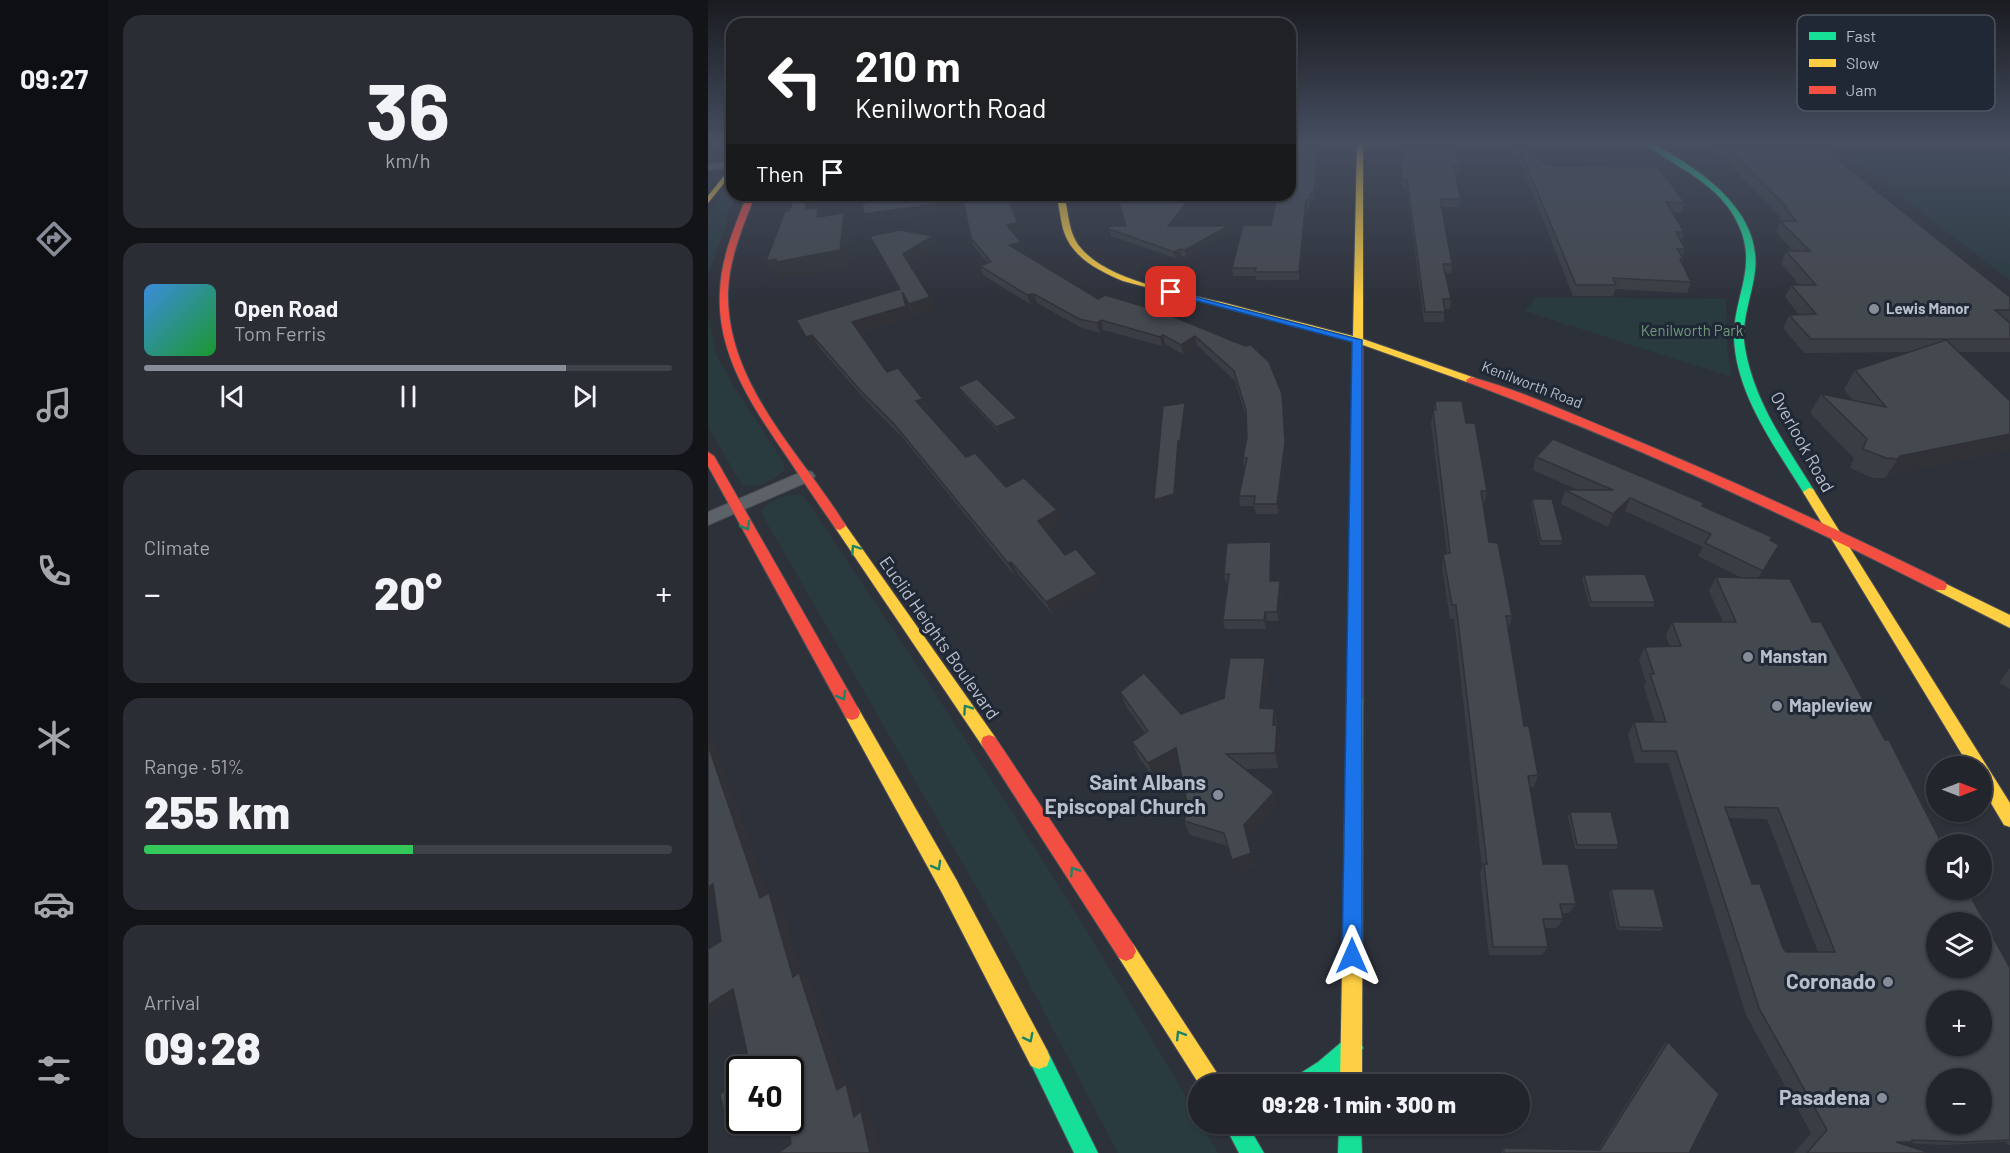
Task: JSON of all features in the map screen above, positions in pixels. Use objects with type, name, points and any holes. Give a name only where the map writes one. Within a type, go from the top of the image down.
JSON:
[{"type":"main road","points":[[1351,1074],[1359,195]]},
{"type":"main road","name":"Overlook Road","points":[[1720,195],[1734,212],[1744,232],[1751,266],[1740,310],[1738,333],[1747,373],[1774,436],[1972,756]]},
{"type":"main road","name":"Euclid Heights Boulevard","points":[[747,201],[741,212],[718,273],[718,320],[725,347],[747,387],[975,721],[1128,952],[1205,1074]]},
{"type":"main road","name":"Kenilworth Road","points":[[1061,201],[1070,236],[1078,249],[1089,259],[1117,275],[1149,286],[1357,340],[1472,380],[1610,433],[1832,532],[2010,622]]},
{"type":"main road","points":[[708,456],[949,886],[1086,1153]]},
{"type":"main road","points":[[1992,789],[2010,819]]},
{"type":"main road","points":[[1320,1074],[1352,1048]]},
{"type":"main road","points":[[1241,1134],[1252,1153]]},
{"type":"main road","points":[[1350,1134],[1350,1153]]},
{"type":"street","points":[[708,519],[806,476]]},
{"type":"green space","points":[[722,195],[726,195],[726,201],[735,201],[727,214],[727,227],[718,245],[708,276],[708,214]]},
{"type":"green space","points":[[1899,195],[2010,195],[2010,280]]},
{"type":"green space","name":"Kenilworth Park","points":[[1537,297],[1726,299],[1727,351],[1732,377],[1525,311]]},
{"type":"green space","points":[[708,317],[716,354],[733,386],[782,460],[785,469],[766,482],[743,486],[708,427]]},
{"type":"green space","points":[[803,495],[1056,881],[1188,1101],[1188,1134],[1207,1134],[1218,1153],[1118,1153],[1005,937],[761,512],[779,498]]},
{"type":"building","points":[[1296,195],[1311,195],[1310,200],[1306,200],[1299,272],[1255,272],[1256,268],[1232,268],[1243,225],[1271,225],[1276,201],[1296,201]]},
{"type":"building","points":[[1409,195],[1460,195],[1461,199],[1440,199],[1452,264],[1443,264],[1451,299],[1443,299],[1445,312],[1425,312]]},
{"type":"building","points":[[1539,195],[1679,195],[1685,203],[1666,202],[1684,232],[1676,232],[1685,249],[1677,249],[1684,259],[1680,259],[1691,282],[1613,278],[1616,285],[1576,285]]},
{"type":"building","points":[[1775,195],[1882,195],[2010,297],[2010,310],[1995,310],[2010,323],[2010,339],[1811,339],[1789,315],[1816,314],[1791,285],[1816,285],[1786,251],[1810,251],[1780,221],[1796,221],[1784,207],[1787,207]]},
{"type":"building","points":[[793,201],[806,201],[806,209],[818,208],[817,217],[844,213],[840,250],[776,262],[776,259],[766,261],[785,211],[789,211]]},
{"type":"building","points":[[871,201],[956,201],[864,214],[862,204]]},
{"type":"building","points":[[963,201],[1009,201],[1018,223],[1007,225],[1021,242],[1009,245],[1098,299],[1105,295],[1162,312],[1245,346],[1251,345],[1269,362],[1282,394],[1285,442],[1277,504],[1254,504],[1255,496],[1239,496],[1247,458],[1243,458],[1247,437],[1246,410],[1234,371],[1195,336],[1181,345],[1163,335],[1160,337],[1101,320],[1097,323],[1079,319],[1034,294],[1027,295],[980,266],[991,262],[971,238]]},
{"type":"building","points":[[1119,201],[1188,201],[1168,226],[1228,226],[1185,250],[1180,249],[1174,252],[1109,229],[1110,226],[1126,226]]},
{"type":"building","points":[[900,230],[933,236],[903,254],[930,297],[909,304],[902,292],[906,306],[852,322],[887,372],[898,368],[923,399],[916,401],[966,457],[975,453],[1006,487],[1024,478],[1057,510],[1038,521],[1065,555],[1076,549],[1097,574],[1046,602],[1011,562],[1008,563],[895,425],[861,391],[812,335],[806,337],[796,320],[900,289],[870,236]]},
{"type":"building","points":[[1946,340],[2010,401],[2010,434],[1900,456],[1898,459],[1886,458],[1863,449],[1867,439],[1821,394],[1886,407],[1855,370]]},
{"type":"building","points":[[977,379],[1017,418],[996,427],[958,387]]},
{"type":"building","points":[[1435,401],[1462,401],[1466,423],[1475,423],[1487,491],[1481,491],[1489,542],[1498,543],[1512,616],[1506,616],[1524,726],[1529,726],[1538,775],[1528,776],[1543,864],[1568,864],[1576,904],[1560,904],[1563,919],[1543,919],[1548,947],[1493,947],[1484,864],[1487,864],[1456,605],[1452,605],[1443,554],[1450,553],[1433,410],[1436,410]]},
{"type":"building","points":[[1185,403],[1180,441],[1178,441],[1174,494],[1154,500],[1163,406]]},
{"type":"building","points":[[1553,439],[1704,503],[1702,506],[1772,537],[1770,540],[1779,545],[1763,571],[1705,543],[1711,534],[1630,498],[1613,514],[1565,490],[1613,490],[1536,457]]},
{"type":"building","points":[[1532,499],[1552,499],[1563,541],[1541,541]]},
{"type":"building","points":[[1271,542],[1270,581],[1280,581],[1277,612],[1265,612],[1264,620],[1223,620],[1229,574],[1224,574],[1227,543]]},
{"type":"building","points":[[1645,574],[1655,602],[1591,602],[1584,575]]},
{"type":"building","points":[[1716,577],[1790,579],[1812,622],[1821,622],[1885,740],[1889,740],[1926,813],[1926,822],[1931,822],[1937,834],[1926,834],[1926,900],[1973,900],[1979,912],[1926,912],[1926,978],[1992,978],[1992,935],[2010,968],[2010,1140],[1896,1142],[1930,1153],[1807,1153],[1827,1130],[1759,1008],[1676,751],[1642,751],[1634,722],[1666,722],[1650,674],[1654,674],[1645,647],[1681,646],[1672,622],[1736,622]],"holes":[[[1725,807],[1778,808],[1835,952],[1786,952],[1760,884],[1752,884]]]},
{"type":"building","points":[[1230,658],[1265,658],[1260,708],[1274,709],[1273,725],[1277,725],[1275,753],[1226,754],[1274,792],[1244,825],[1251,853],[1232,860],[1224,833],[1184,821],[1188,807],[1176,748],[1148,763],[1132,742],[1148,731],[1120,692],[1144,673],[1181,714],[1224,698]]},
{"type":"building","points":[[708,745],[760,898],[769,893],[793,977],[799,973],[837,1090],[846,1084],[854,1117],[861,1111],[870,1153],[778,1153],[791,1144],[790,1134],[804,1134],[804,1056],[748,1056],[733,989],[708,1005],[708,949],[721,941],[713,884],[708,887]]},
{"type":"building","points":[[1570,812],[1611,812],[1619,845],[1577,845]]},
{"type":"building","points":[[1611,889],[1654,889],[1664,928],[1619,927]]},
{"type":"building","points":[[1668,1042],[1719,1094],[1689,1153],[1504,1153],[1504,1148],[1600,1150]]},
{"type":"building","points":[[726,1090],[726,1121],[720,1094]]},
{"type":"traffic: fast","points":[[1720,195],[1743,226],[1750,245],[1750,277],[1739,327],[1744,368],[1767,423],[1809,492]]},
{"type":"traffic: fast","points":[[1320,1074],[1352,1048]]},
{"type":"traffic: fast","points":[[1039,1058],[1086,1153]]},
{"type":"traffic: fast","points":[[1241,1134],[1252,1153]]},
{"type":"traffic: fast","points":[[1350,1134],[1350,1153]]},
{"type":"traffic: slow","points":[[708,201],[713,195]]},
{"type":"traffic: slow","points":[[1358,349],[1359,195]]},
{"type":"traffic: slow","points":[[1062,201],[1068,232],[1076,247],[1094,263],[1115,274],[1149,286],[1357,340],[1471,380]]},
{"type":"traffic: slow","points":[[1809,492],[1972,756]]},
{"type":"traffic: slow","points":[[840,526],[989,742]]},
{"type":"traffic: slow","points":[[1940,586],[2010,622]]},
{"type":"traffic: slow","points":[[1351,1074],[1355,697]]},
{"type":"traffic: slow","points":[[852,713],[949,886],[1039,1058]]},
{"type":"traffic: slow","points":[[1992,789],[2010,819]]},
{"type":"traffic: slow","points":[[1126,951],[1205,1074]]},
{"type":"traffic: jam","points":[[749,201],[728,262],[724,290],[724,317],[730,344],[740,371],[755,399],[840,526]]},
{"type":"traffic: jam","points":[[1355,697],[1358,349]]},
{"type":"traffic: jam","points":[[1471,380],[1650,450],[1825,529],[1940,586]]},
{"type":"traffic: jam","points":[[708,456],[852,713]]},
{"type":"traffic: jam","points":[[989,742],[1126,951]]},
{"type":"place","name":"Lewis Manor","points":[[1874,309]]},
{"type":"place","name":"Manstan","points":[[1748,657]]},
{"type":"place","name":"Mapleview","points":[[1777,706]]},
{"type":"place","name":"Saint Albans Episcopal Church","points":[[1218,795]]},
{"type":"place","name":"Coronado","points":[[1888,982]]},
{"type":"place","name":"Pasadena","points":[[1882,1098]]},
{"type":"route","points":[[1171,292],[1357,340],[1352,956]]}]
